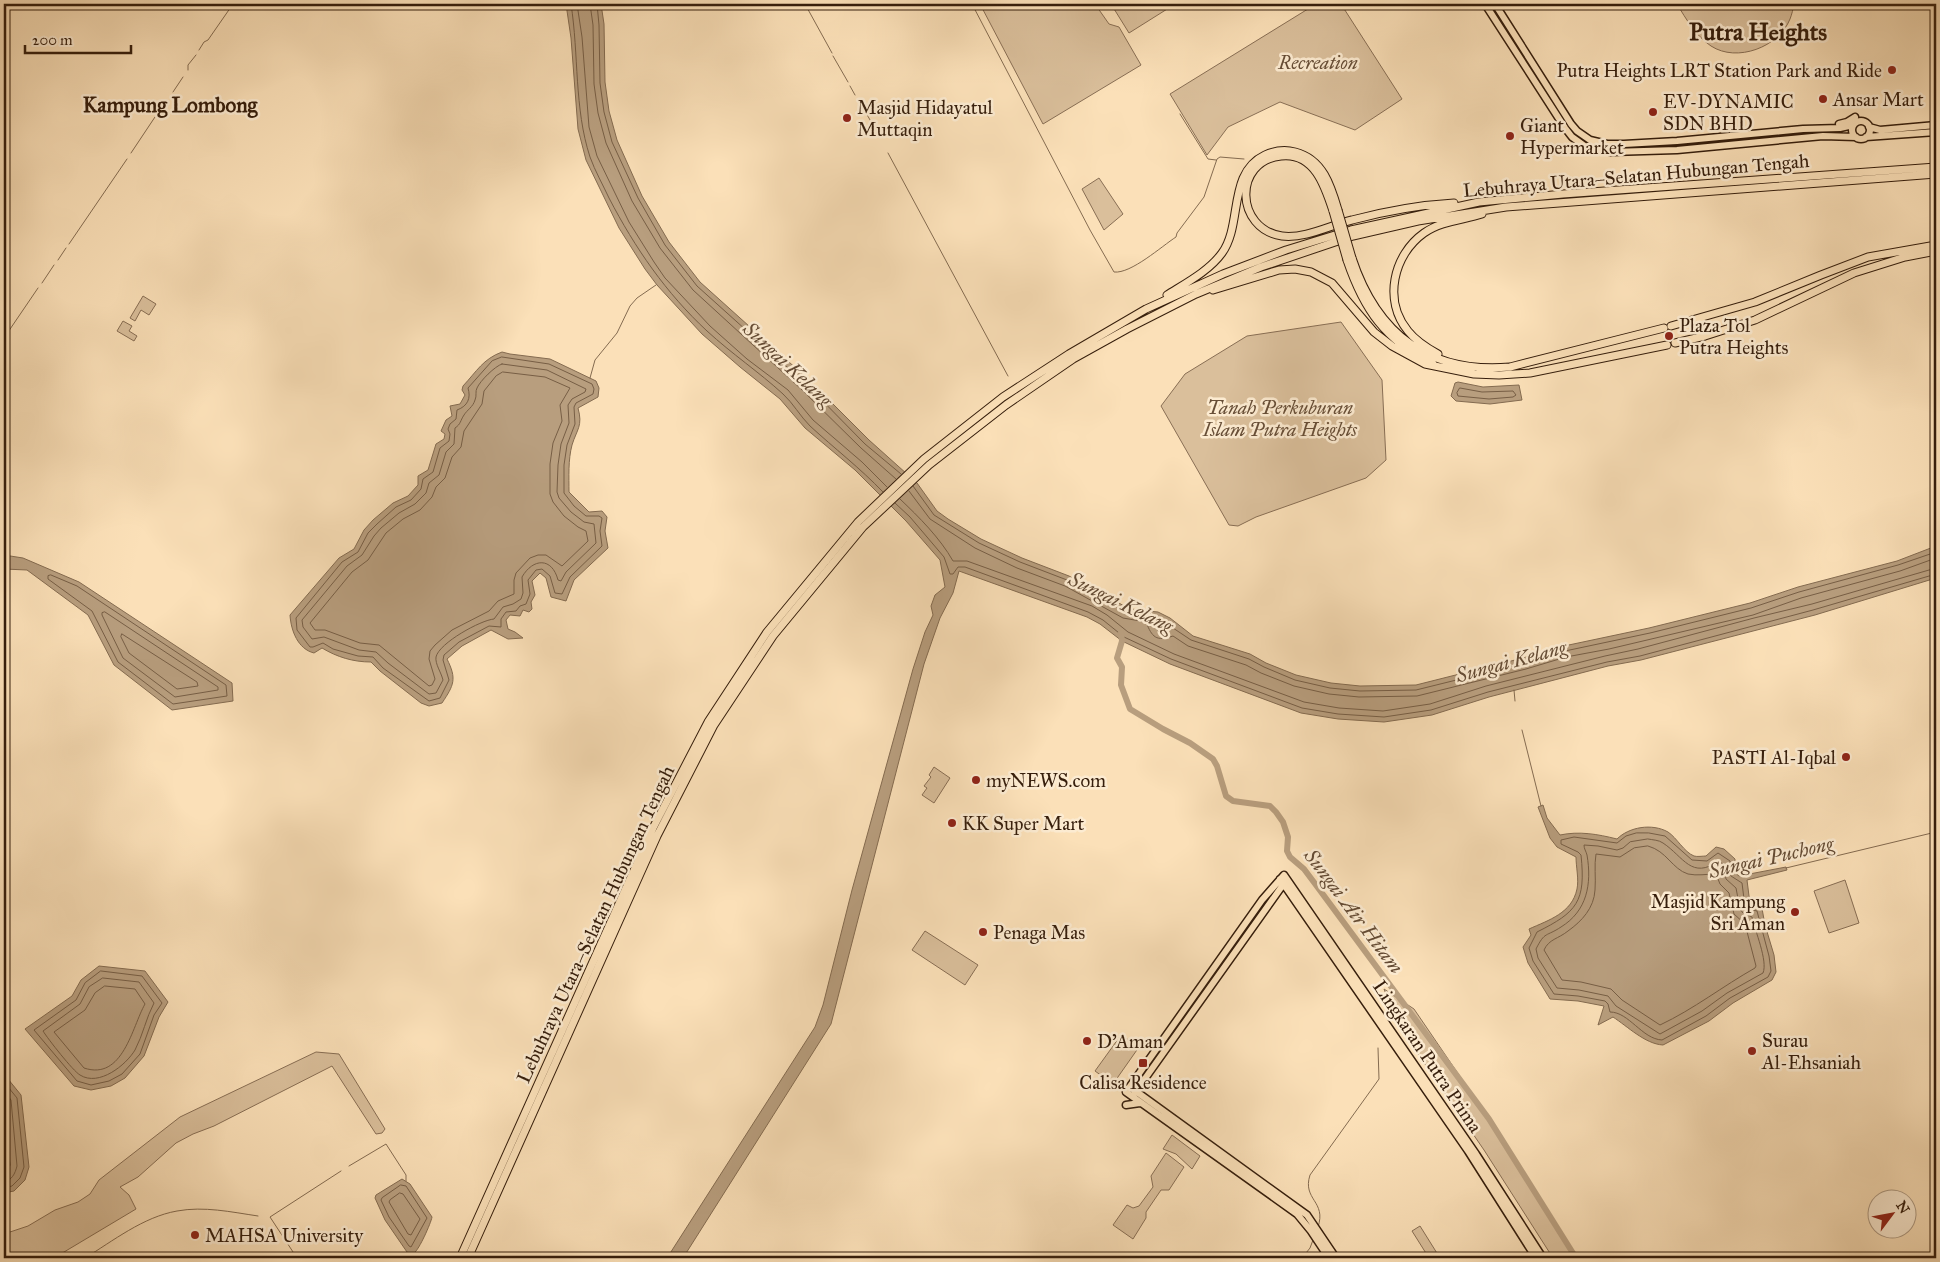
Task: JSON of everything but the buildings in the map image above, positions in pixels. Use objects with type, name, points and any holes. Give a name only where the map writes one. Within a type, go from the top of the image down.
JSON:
[{"type":"highway","points":[[1146,309],[1208,268],[1221,254],[1232,230],[1243,178],[1249,167],[1266,155],[1279,151],[1290,151],[1300,153],[1311,159],[1319,166],[1328,180],[1363,301],[1382,327],[1405,347],[1441,367]]},
{"type":"highway","points":[[1336,210],[1317,172],[1308,163],[1297,157],[1281,156],[1265,161],[1252,173],[1247,184],[1246,203],[1254,221],[1266,231],[1284,236],[1299,235],[1398,209],[1479,202]]},
{"type":"highway","name":"Lebuhraya Utara–Selatan Hubungan Tengah","points":[[460,1258],[653,828],[708,722],[767,632],[861,525],[926,462],[1003,397],[1069,354],[1146,309],[1223,274],[1327,237],[1410,216],[1479,202],[1572,193],[1936,167]]},
{"type":"highway","name":"Lebuhraya Utara–Selatan Hubungan Tengah","points":[[926,462],[1072,359],[1127,329],[1196,294],[1261,267],[1353,236],[1418,221],[1506,206],[1936,174]]},
{"type":"highway","points":[[1461,365],[1422,344],[1408,332],[1402,323],[1394,298],[1397,270],[1408,248],[1426,232],[1440,225],[1470,218],[1506,206]]},
{"type":"highway","points":[[1350,259],[1368,298],[1396,334],[1419,349],[1443,360],[1461,365],[1493,368],[1510,367],[1668,327],[1755,302],[1868,258],[1936,245]]},
{"type":"highway","points":[[1196,294],[1221,289],[1279,270],[1295,269],[1311,272],[1332,283],[1374,332],[1385,341],[1425,364],[1485,375],[1522,374],[1705,336],[1755,320],[1854,273],[1889,262],[1936,252]]},
{"type":"highway","points":[[1700,318],[1705,336]]},
{"type":"highway","name":"Lebuhraya Utara–Selatan Hubungan Tengah","points":[[468,1258],[657,836],[714,725],[774,636],[861,525]]},
{"type":"main road","points":[[1487,6],[1568,133],[1592,149],[1611,152],[1644,151],[1823,136],[1862,138],[1866,136],[1936,132]]},
{"type":"main road","points":[[1497,6],[1571,124],[1584,137],[1596,142],[1647,143],[1826,128],[1853,125],[1856,122],[1862,121],[1869,127],[1880,130],[1936,125]]},
{"type":"main road","points":[[1826,128],[1848,122],[1855,117]]},
{"type":"main road","points":[[1853,125],[1852,131],[1856,137]]},
{"type":"main road","points":[[1866,136],[1869,132],[1869,127]]},
{"type":"main road","points":[[1133,1091],[1142,1082],[1284,879]]},
{"type":"main road","points":[[1133,1091],[1262,900],[1284,879]]},
{"type":"main road","name":"Lingkaran Putra Prima","points":[[1284,879],[1468,1151],[1536,1258]]},
{"type":"main road","name":"Lingkaran Putra Prima","points":[[1284,879],[1476,1154],[1542,1258]]},
{"type":"main road","points":[[1142,1082],[1142,1100]]},
{"type":"main road","points":[[1133,1091],[1142,1100],[1300,1209],[1313,1228],[1329,1258]]},
{"type":"main road","points":[[1126,1105],[1142,1100]]},
{"type":"main road","points":[[1313,1228],[1325,1240],[1336,1258]]},
{"type":"green space","points":[[980,4],[1095,4],[1109,24],[1119,27],[1141,65],[1043,124]]},
{"type":"green space","points":[[1111,4],[1170,4],[1172,6],[1129,33]]},
{"type":"green space","name":"Recreation","points":[[1316,4],[1341,4],[1402,99],[1355,130],[1280,102],[1228,127],[1207,155],[1170,94]]},
{"type":"green space","points":[[1677,4],[1794,4],[1785,29],[1777,37],[1756,49],[1733,53],[1721,51],[1706,42],[1692,27]]},
{"type":"green space","points":[[1099,178],[1123,214],[1104,230],[1082,189]]},
{"type":"green space","points":[[143,296],[156,304],[149,315],[141,310],[135,321],[130,318]]},
{"type":"green space","points":[[123,321],[132,326],[129,331],[137,336],[134,341],[117,331]]},
{"type":"green space","name":"Tanah Perkuburan Islam Putra Heights","points":[[1341,322],[1382,380],[1386,460],[1366,478],[1256,517],[1238,526],[1229,525],[1161,406],[1185,374],[1247,336]]},
{"type":"green space","points":[[934,767],[950,778],[934,803],[922,795],[927,788],[924,786],[931,777],[929,775]]},
{"type":"green space","points":[[1845,880],[1859,923],[1829,933],[1814,891]]},
{"type":"green space","points":[[925,931],[978,965],[965,985],[912,950]]},
{"type":"green space","points":[[1384,989],[1414,1009],[1502,1138],[1578,1258],[1553,1258],[1484,1150],[1398,1025]]},
{"type":"green space","points":[[1121,1035],[1139,1047],[1113,1084],[1095,1071]]},
{"type":"green space","points":[[316,1052],[339,1054],[385,1129],[382,1133],[376,1134],[332,1066],[214,1126],[176,1143],[138,1177],[120,1187],[129,1195],[136,1209],[54,1258],[4,1258],[4,1234],[28,1226],[55,1210],[78,1202],[90,1194],[99,1180],[180,1117]]},
{"type":"green space","points":[[1172,1135],[1200,1156],[1192,1169],[1176,1154],[1163,1149]]},
{"type":"green space","points":[[1166,1153],[1184,1167],[1169,1190],[1161,1190],[1146,1212],[1146,1218],[1133,1239],[1113,1225],[1127,1205],[1133,1208],[1139,1206],[1153,1187],[1151,1176]]},
{"type":"green space","points":[[1420,1226],[1440,1258],[1429,1258],[1412,1231]]},
{"type":"water","name":"Sungai Kelang","points":[[566,4],[601,4],[604,24],[605,82],[609,111],[617,140],[642,196],[669,242],[700,282],[809,380],[869,440],[917,483],[937,511],[948,519],[981,539],[1022,558],[1069,576],[1128,608],[1158,612],[1170,618],[1193,636],[1250,654],[1266,663],[1296,675],[1331,683],[1360,686],[1416,685],[1564,646],[1649,628],[1750,603],[1798,587],[1897,561],[1936,546],[1936,578],[1815,615],[1489,697],[1432,715],[1384,722],[1338,719],[1301,713],[1170,664],[1122,641],[1100,624],[1087,617],[959,571],[953,593],[940,618],[924,664],[831,1024],[683,1258],[667,1258],[815,1027],[823,1005],[852,890],[913,669],[925,632],[933,615],[931,606],[935,595],[945,587],[940,560],[906,521],[855,470],[805,428],[780,399],[702,334],[657,285],[645,269],[619,228],[586,160],[578,129],[571,38]]},
{"type":"water","points":[[502,352],[550,359],[596,381],[599,388],[598,397],[578,408],[580,423],[571,451],[569,492],[589,512],[602,511],[607,517],[605,531],[608,548],[574,580],[566,601],[551,597],[546,578],[540,573],[532,581],[535,595],[531,602],[532,609],[529,612],[523,610],[520,616],[510,615],[506,620],[508,629],[523,638],[508,639],[491,630],[462,646],[447,659],[453,677],[449,691],[442,703],[429,706],[421,703],[371,662],[345,658],[322,648],[314,653],[308,651],[296,638],[290,615],[339,558],[354,549],[364,530],[373,520],[393,503],[408,496],[418,485],[418,476],[428,470],[436,444],[444,439],[445,434],[441,431],[446,420],[452,416],[450,406],[460,404],[465,395],[462,390],[463,386],[476,370],[490,358]]},
{"type":"water","points":[[1455,383],[1483,387],[1519,385],[1522,400],[1490,404],[1456,401],[1451,396]]},
{"type":"water","points":[[4,555],[23,558],[79,582],[232,683],[233,701],[172,710],[114,665],[88,615],[27,570],[4,569]]},
{"type":"water","points":[[1543,805],[1547,818],[1560,835],[1574,833],[1617,839],[1634,829],[1648,827],[1668,832],[1694,856],[1706,856],[1716,847],[1724,849],[1735,859],[1735,873],[1739,876],[1786,867],[1787,870],[1747,880],[1750,904],[1761,903],[1774,955],[1776,972],[1772,980],[1733,1003],[1709,1021],[1663,1045],[1643,1038],[1613,1017],[1598,1025],[1604,1006],[1578,1001],[1550,999],[1528,963],[1523,947],[1531,935],[1529,929],[1559,915],[1570,904],[1577,889],[1578,877],[1576,857],[1557,847],[1550,838],[1538,807]]},
{"type":"water","points":[[99,966],[145,971],[168,1002],[159,1017],[144,1056],[125,1078],[111,1086],[91,1090],[74,1086],[25,1029],[72,996],[81,980]]},
{"type":"water","points":[[4,1077],[8,1079],[21,1095],[29,1167],[25,1180],[14,1191],[4,1193]]},
{"type":"water","points":[[402,1179],[410,1184],[432,1217],[422,1242],[416,1251],[411,1254],[407,1252],[385,1220],[375,1198],[376,1195]]},
{"type":"waterway","points":[[199,50],[233,4]]},
{"type":"waterway","points":[[805,4],[832,53]]},
{"type":"waterway","points":[[972,4],[1090,230],[1114,272],[1129,269],[1176,237],[1204,197],[1217,159],[1220,157],[1244,159]]},
{"type":"waterway","points":[[188,70],[188,65],[196,55]]},
{"type":"waterway","points":[[833,56],[848,82]]},
{"type":"waterway","points":[[173,92],[183,77]]},
{"type":"waterway","points":[[850,86],[855,95]]},
{"type":"waterway","points":[[866,113],[880,137]]},
{"type":"waterway","points":[[1180,114],[1208,159],[1216,160]]},
{"type":"waterway","points":[[131,153],[155,117]]},
{"type":"waterway","points":[[888,153],[1008,376]]},
{"type":"waterway","points":[[69,244],[127,159]]},
{"type":"waterway","points":[[58,260],[66,248]]},
{"type":"waterway","points":[[42,283],[54,265]]},
{"type":"waterway","points":[[590,378],[595,360],[617,333],[630,306],[637,298],[656,285]]},
{"type":"waterway","points":[[4,338],[38,288]]},
{"type":"waterway","name":"Sungai Air Hitam","points":[[1121,633],[1122,641],[1117,658],[1122,667],[1121,685],[1130,709],[1190,743],[1213,759],[1226,796],[1233,801],[1270,806],[1276,812],[1283,822],[1288,837],[1287,851],[1290,857],[1304,869],[1489,1119],[1576,1258]]},
{"type":"waterway","name":"Sungai Puchong","points":[[1514,690],[1515,701]]},
{"type":"waterway","name":"Sungai Puchong","points":[[1522,730],[1541,806]]},
{"type":"waterway","name":"Sungai Puchong","points":[[1786,868],[1936,832]]},
{"type":"waterway","points":[[1318,1227],[1319,1211],[1309,1190],[1310,1175],[1379,1079],[1378,1048]]},
{"type":"waterway","points":[[349,1166],[386,1144],[406,1175],[406,1181]]},
{"type":"waterway","points":[[297,1258],[270,1217],[341,1171]]},
{"type":"waterway","points":[[85,1258],[129,1230],[164,1214],[197,1209],[258,1216]]},
{"type":"waterway","points":[[1302,1258],[1310,1248],[1313,1240]]},
{"type":"tram line","points":[[1933,4],[1936,58]]},
{"type":"place","name":"Putra Heights LRT Station Park and Ride","points":[[1892,70]]},
{"type":"place","name":"Ansar Mart","points":[[1823,99]]},
{"type":"place","name":"EV-DYNAMIC SDN BHD","points":[[1653,112]]},
{"type":"place","name":"Masjid Hidayatul Muttaqin","points":[[847,118]]},
{"type":"place","name":"Giant Hypermarket","points":[[1510,136]]},
{"type":"place","name":"Plaza Tol Putra Heights","points":[[1669,336]]},
{"type":"place","name":"PASTI Al-Iqbal","points":[[1846,757]]},
{"type":"place","name":"myNEWS.com","points":[[976,780]]},
{"type":"place","name":"KK Super Mart","points":[[952,823]]},
{"type":"place","name":"Masjid Kampung Sri Aman","points":[[1795,912]]},
{"type":"place","name":"Penaga Mas","points":[[983,932]]},
{"type":"place","name":"D'Aman","points":[[1087,1041]]},
{"type":"place","name":"Surau Al-Ehsaniah","points":[[1752,1051]]},
{"type":"place","name":"Calisa Residence","points":[[1143,1063]]},
{"type":"place","name":"MAHSA University","points":[[195,1235]]},
{"type":"district","name":"Putra Heights","points":[[1758,32]]},
{"type":"district","name":"Kampung Lombong","points":[[170,105]]}]
